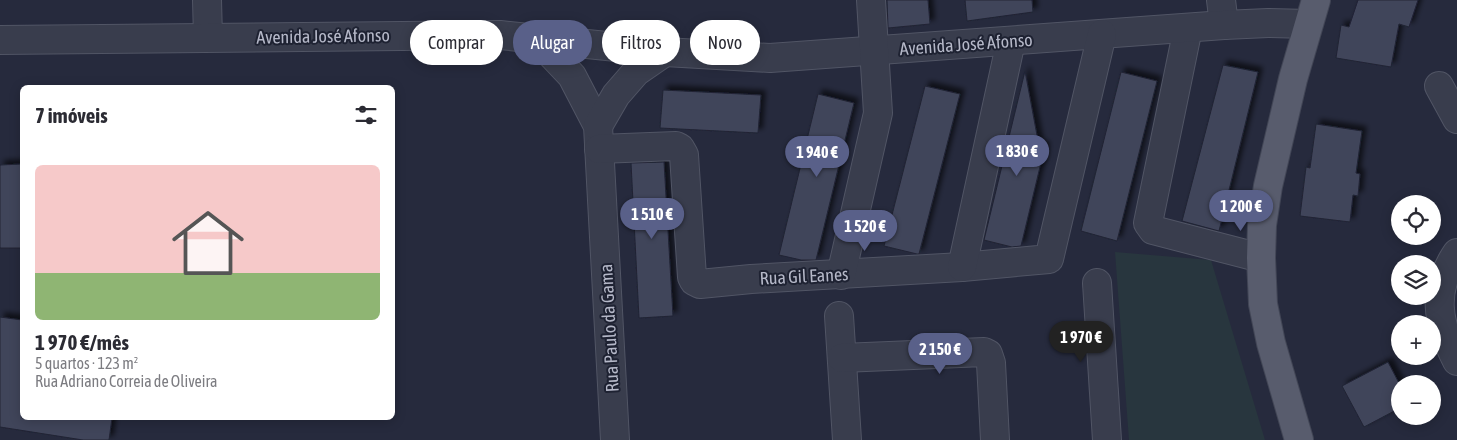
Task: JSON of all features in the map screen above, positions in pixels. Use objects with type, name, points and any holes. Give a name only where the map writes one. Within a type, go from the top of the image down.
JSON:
[{"type":"main road","points":[[1299,440],[1265,312],[1261,258],[1262,225],[1268,186],[1312,12]]},
{"type":"street","points":[[207,0],[208,37]]},
{"type":"street","points":[[842,275],[878,112],[871,0]]},
{"type":"street","name":"Avenida José Afonso","points":[[680,53],[770,58],[1188,28],[1222,13],[1268,23],[1312,12]]},
{"type":"street","points":[[1188,28],[1148,223],[1153,230],[1261,258]]},
{"type":"street","name":"Avenida José Afonso","points":[[0,40],[464,34],[513,37]]},
{"type":"street","name":"Rua Gil Eanes","points":[[599,138],[676,146],[682,151],[684,155],[692,277],[700,284],[751,279],[962,267],[1050,259],[1102,34]]},
{"type":"street","points":[[962,267],[1011,41]]},
{"type":"street","name":"Rua Paulo da Gama","points":[[562,65],[572,76],[599,138],[615,440]]},
{"type":"street","points":[[599,138],[616,95],[636,72],[646,65]]},
{"type":"street","points":[[1439,86],[1457,119]]},
{"type":"street","points":[[1457,253],[1442,283],[1439,306],[1446,338],[1457,361]]},
{"type":"street","points":[[1097,283],[1106,440]]},
{"type":"street","points":[[839,316],[847,440]]},
{"type":"street","points":[[842,358],[984,352],[988,354],[991,363],[995,440]]},
{"type":"shaded area","points":[[1115,252],[1211,260],[1265,440],[1129,440]]},
{"type":"building","points":[[887,0],[928,0],[930,24],[888,28]]},
{"type":"building","points":[[965,0],[1032,0],[1033,12],[967,21]]},
{"type":"building","points":[[1358,0],[1418,0],[1409,27],[1399,24],[1391,67],[1336,58],[1341,25],[1349,27]]},
{"type":"building","points":[[1223,65],[1258,72],[1219,231],[1182,221]]},
{"type":"building","points":[[1025,71],[1039,146],[1045,146],[1021,246],[1012,247],[984,240]]},
{"type":"building","points":[[1121,72],[1157,81],[1117,241],[1081,231]]},
{"type":"building","points":[[925,86],[960,94],[919,254],[917,254],[884,246]]},
{"type":"building","points":[[663,90],[761,95],[758,133],[660,128]]},
{"type":"building","points":[[818,94],[854,103],[816,260],[801,260],[779,255]]},
{"type":"building","points":[[1316,124],[1362,131],[1356,173],[1360,174],[1358,196],[1353,195],[1350,222],[1300,216],[1306,167],[1310,168]]},
{"type":"building","points":[[664,162],[673,316],[639,318],[631,163]]},
{"type":"building","points":[[20,164],[20,248],[0,248],[0,165]]},
{"type":"building","points":[[0,317],[20,320],[20,420],[112,420],[109,440],[83,440],[0,427]]},
{"type":"building","points":[[1388,362],[1395,375],[1391,375],[1391,413],[1364,427],[1342,386]]}]
